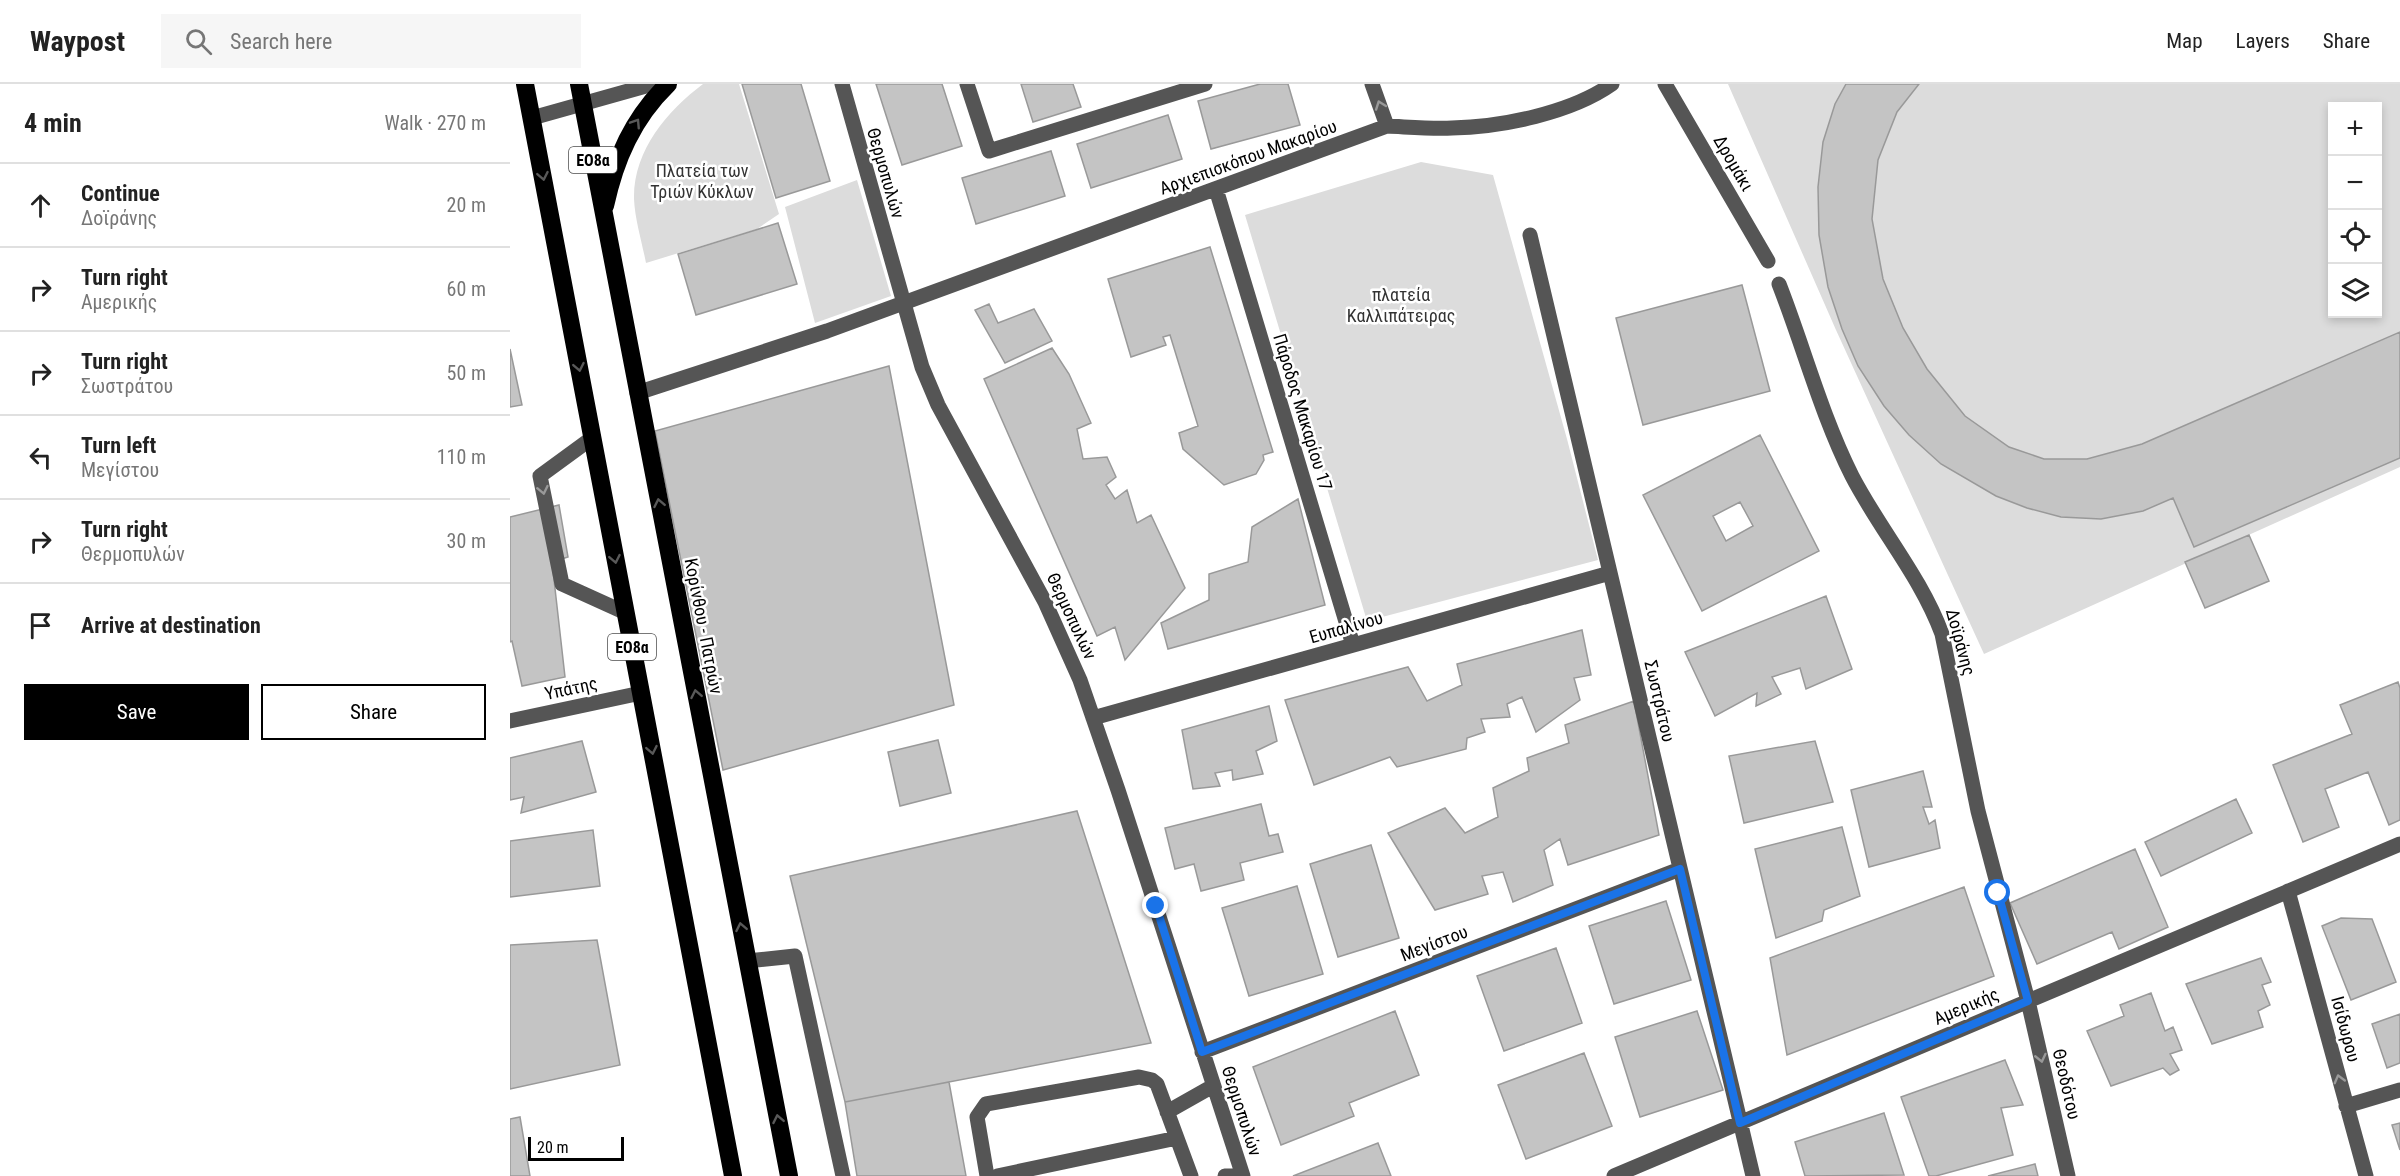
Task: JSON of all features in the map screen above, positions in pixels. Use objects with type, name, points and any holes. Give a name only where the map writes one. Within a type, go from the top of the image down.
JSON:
[{"type":"highway","name":"ΕΟ8α","points":[[525,84],[733,1176]]},
{"type":"highway","name":"Κορίνθου - Πατρών","points":[[579,84],[789,1176]]},
{"type":"highway","points":[[603,216],[614,168],[622,148],[644,110],[668,84]]},
{"type":"street","points":[[532,118],[653,84]]},
{"type":"street","name":"Θερμοπυλών","points":[[842,84],[922,367],[938,405],[1045,602],[1072,660],[1094,718],[1243,1175]]},
{"type":"street","points":[[968,84],[989,151],[1205,84]]},
{"type":"street","points":[[1372,84],[1387,126]]},
{"type":"street","name":"Αρχιεπισκόπου Μακαρίου","points":[[637,393],[827,331],[1387,126],[1454,128],[1527,119],[1574,103],[1612,84]]},
{"type":"street","name":"Δρομάκι","points":[[1665,84],[1768,261]]},
{"type":"street","name":"Πάροδος Μακαρίου 17","points":[[1216,189],[1353,645]]},
{"type":"street","name":"Σωστράτου","points":[[1530,235],[1753,1176]]},
{"type":"street","name":"Δοϊράνης","points":[[1779,284],[1803,346],[1825,418],[1864,498],[1932,608],[1942,634],[1978,811],[2028,1001]]},
{"type":"street","points":[[592,438],[540,476],[562,584],[626,614]]},
{"type":"street","name":"Ευπαλίνου","points":[[1094,718],[1610,573]]},
{"type":"street","name":"Υπάτης","points":[[510,721],[641,693]]},
{"type":"street","name":"Αμερικής","points":[[1614,1176],[2400,844]]},
{"type":"street","name":"Μεγίστου","points":[[1202,1052],[1680,869]]},
{"type":"street","name":"Ισίδωρου","points":[[2288,891],[2366,1176]]},
{"type":"street","points":[[747,961],[795,956],[843,1176]]},
{"type":"street","name":"Θεοδότου","points":[[2028,1001],[2068,1176]]},
{"type":"street","points":[[987,1176],[977,1117],[981,1109],[993,1101],[1138,1077],[1152,1080],[1156,1084],[1191,1176]]},
{"type":"street","points":[[1167,1112],[1213,1086]]},
{"type":"street","points":[[2346,1106],[2400,1090]]},
{"type":"street","points":[[997,1176],[1177,1138]]},
{"type":"street","points":[[1225,1176],[1243,1175]]},
{"type":"green space","name":"Πλατεία των Τριών Κύκλων","points":[[703,84],[739,84],[779,214],[757,229],[646,263],[634,199],[639,165],[646,149],[665,120]]},
{"type":"green space","points":[[1728,84],[2400,84],[2400,467],[1984,654],[1836,330]]},
{"type":"green space","name":"πλατεία Καλλιπάτειρας","points":[[1421,162],[1493,175],[1567,439],[1598,560],[1367,621],[1245,215]]},
{"type":"green space","points":[[857,180],[891,296],[815,323],[785,207]]},
{"type":"building","points":[[742,84],[801,84],[830,181],[776,198]]},
{"type":"building","points":[[876,84],[942,84],[962,146],[902,165]]},
{"type":"building","points":[[1021,84],[1073,84],[1081,107],[1033,122]]},
{"type":"building","points":[[1260,84],[1288,84],[1300,125],[1211,149],[1198,101]]},
{"type":"building","points":[[1846,84],[1919,84],[1897,112],[1878,160],[1872,219],[1883,279],[1903,328],[1927,369],[1965,416],[2009,447],[2044,459],[2087,459],[2142,444],[2400,332],[2400,458],[2194,547],[2173,498],[2143,511],[2101,519],[2061,517],[2027,508],[1996,496],[1941,464],[1909,435],[1884,406],[1858,366],[1842,329],[1828,287],[1819,235],[1818,187],[1823,142],[1835,104]]},
{"type":"building","points":[[1168,115],[1182,159],[1091,188],[1077,144]]},
{"type":"building","points":[[1051,151],[1065,196],[976,224],[962,178]]},
{"type":"building","points":[[778,223],[797,284],[696,315],[678,254]]},
{"type":"building","points":[[1210,247],[1273,452],[1263,455],[1264,460],[1256,474],[1224,485],[1183,449],[1179,433],[1198,426],[1170,335],[1163,337],[1166,345],[1131,357],[1108,279]]},
{"type":"building","points":[[1742,285],[1770,391],[1643,425],[1616,318]]},
{"type":"building","points":[[989,304],[998,323],[1034,309],[1052,341],[1005,363],[975,310]]},
{"type":"building","points":[[1052,348],[1069,374],[1091,423],[1077,429],[1083,459],[1107,457],[1116,477],[1106,485],[1115,499],[1127,490],[1137,523],[1151,515],[1185,588],[1125,660],[1115,627],[1097,636],[984,379]]},
{"type":"building","points":[[510,349],[522,405],[510,407]]},
{"type":"building","points":[[889,366],[954,705],[723,770],[655,431]]},
{"type":"building","points":[[1760,435],[1819,551],[1702,611],[1643,495]],"holes":[[[1740,502],[1753,526],[1726,541],[1713,516]]]},
{"type":"building","points":[[1298,499],[1325,605],[1168,649],[1161,623],[1209,600],[1209,574],[1248,562],[1252,527]]},
{"type":"building","points":[[559,505],[568,557],[552,562],[565,677],[522,686],[512,641],[510,642],[510,517]]},
{"type":"building","points":[[2249,535],[2269,581],[2205,608],[2185,562]]},
{"type":"building","points":[[1826,596],[1852,669],[1806,689],[1800,668],[1772,677],[1781,694],[1756,706],[1757,693],[1715,716],[1685,652]]},
{"type":"building","points":[[1582,630],[1591,675],[1574,678],[1580,700],[1536,732],[1522,697],[1507,704],[1510,717],[1481,719],[1485,732],[1467,738],[1466,749],[1397,767],[1390,757],[1314,785],[1285,700],[1408,667],[1427,701],[1462,685],[1457,664]]},
{"type":"building","points":[[2398,682],[2400,688],[2400,820],[2389,825],[2368,772],[2325,789],[2339,827],[2303,842],[2273,765],[2352,734],[2340,705]]},
{"type":"building","points":[[1634,701],[1659,835],[1568,865],[1560,839],[1544,850],[1553,885],[1513,902],[1503,872],[1482,876],[1488,894],[1435,910],[1388,833],[1445,808],[1465,833],[1498,817],[1493,788],[1529,771],[1527,758],[1569,743],[1565,725]]},
{"type":"building","points":[[1269,706],[1277,741],[1256,751],[1263,774],[1233,780],[1232,770],[1215,773],[1220,786],[1193,789],[1182,730]]},
{"type":"building","points":[[938,740],[951,793],[900,806],[888,752]]},
{"type":"building","points":[[582,741],[596,792],[521,813],[524,797],[510,800],[510,758]]},
{"type":"building","points":[[1815,741],[1833,802],[1744,823],[1729,756]]},
{"type":"building","points":[[1923,771],[1932,807],[1923,807],[1929,824],[1935,820],[1940,848],[1869,867],[1851,790]]},
{"type":"building","points":[[2236,799],[2252,833],[2161,876],[2145,842]]},
{"type":"building","points":[[1261,804],[1269,836],[1278,834],[1283,852],[1240,863],[1244,880],[1201,891],[1194,864],[1175,869],[1165,828]]},
{"type":"building","points":[[1077,811],[1151,1043],[845,1102],[790,876]]},
{"type":"building","points":[[1842,827],[1860,896],[1824,910],[1822,921],[1776,938],[1755,849]]},
{"type":"building","points":[[593,830],[600,886],[510,897],[510,841]]},
{"type":"building","points":[[1371,845],[1399,938],[1338,957],[1310,864]]},
{"type":"building","points":[[2135,849],[2168,927],[2119,949],[2112,932],[2037,964],[2010,903]]},
{"type":"building","points":[[1297,886],[1323,974],[1249,996],[1222,908]]},
{"type":"building","points":[[1964,887],[1994,976],[1787,1055],[1770,958]]},
{"type":"building","points":[[1666,901],[1691,980],[1614,1004],[1589,926]]},
{"type":"building","points":[[2341,918],[2372,919],[2396,982],[2351,1000],[2322,926]]},
{"type":"building","points":[[597,940],[620,1065],[510,1089],[510,945]]},
{"type":"building","points":[[1556,948],[1582,1023],[1504,1051],[1477,976]]},
{"type":"building","points":[[2261,958],[2271,982],[2262,985],[2270,1005],[2258,1011],[2263,1027],[2212,1044],[2186,984]]},
{"type":"building","points":[[2151,993],[2165,1031],[2173,1027],[2182,1050],[2170,1054],[2179,1070],[2170,1075],[2163,1068],[2111,1086],[2087,1031],[2124,1016],[2120,1005]]},
{"type":"building","points":[[1395,1011],[1419,1075],[1349,1103],[1354,1116],[1281,1145],[1253,1067]]},
{"type":"building","points":[[1697,1011],[1723,1090],[1640,1117],[1615,1037]]},
{"type":"building","points":[[2400,1014],[2400,1063],[2387,1068],[2372,1024]]},
{"type":"building","points":[[1584,1053],[1612,1126],[1526,1159],[1498,1085]]},
{"type":"building","points":[[2005,1060],[2023,1105],[2001,1108],[2013,1155],[1929,1176],[1901,1097]]},
{"type":"building","points":[[949,1082],[966,1176],[857,1176],[845,1102]]},
{"type":"building","points":[[1884,1113],[1904,1175],[1805,1176],[1795,1142]]},
{"type":"building","points":[[520,1117],[530,1176],[510,1176],[510,1119]]},
{"type":"building","points":[[2400,1123],[2400,1150],[2392,1125]]},
{"type":"building","points":[[1378,1143],[1391,1176],[1293,1176]]},
{"type":"building","points":[[2035,1164],[2038,1176],[1988,1176]]},
{"type":"route","points":[[1156,906],[1202,1052],[1680,869],[1740,1123],[2028,1001],[1998,893]]}]
